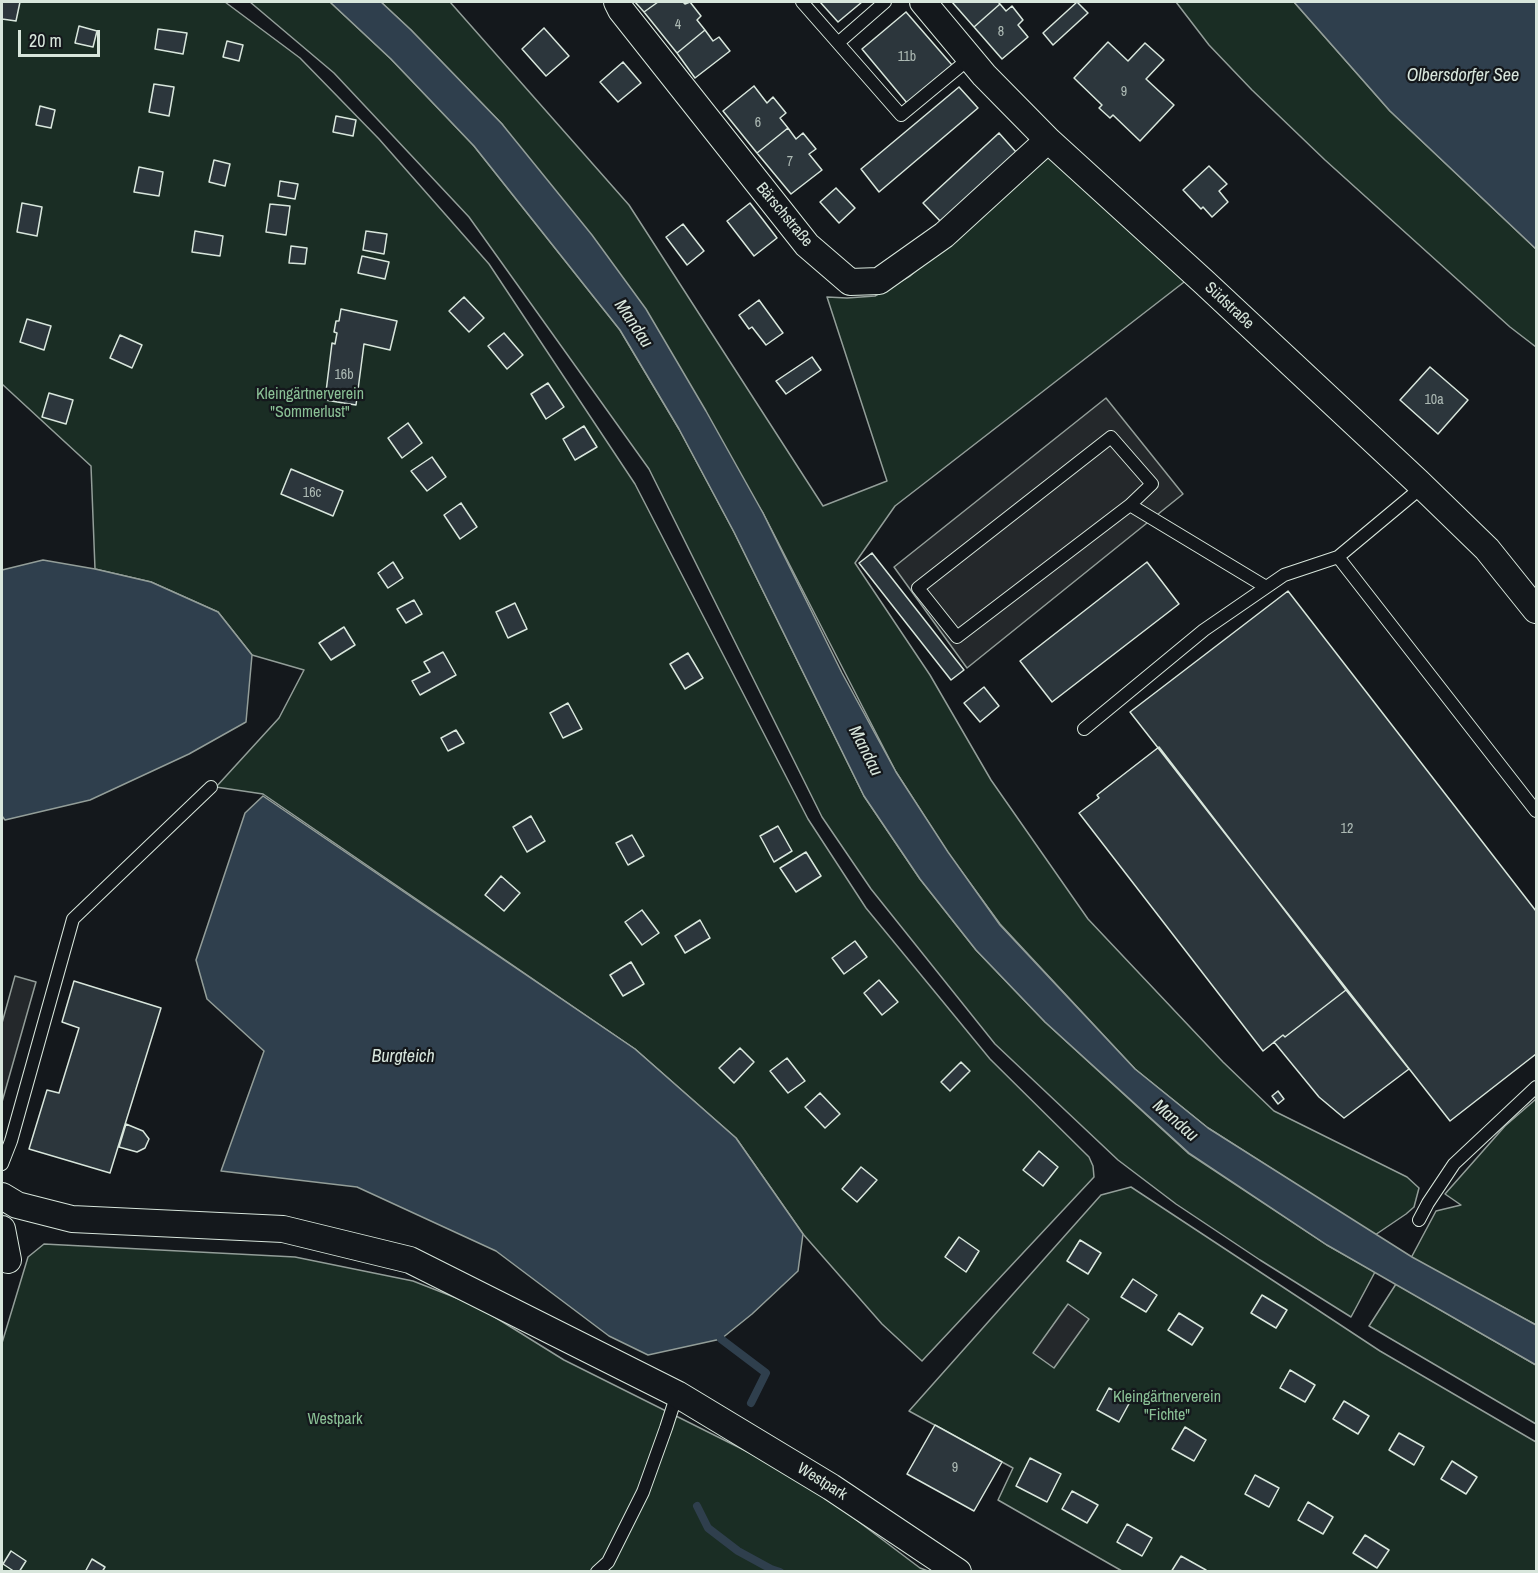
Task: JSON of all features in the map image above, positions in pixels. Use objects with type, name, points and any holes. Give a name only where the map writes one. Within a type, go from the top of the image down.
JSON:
[{"type":"street","name":"Bärschstraße","points":[[617,2],[807,245],[850,282],[879,281],[944,235],[1048,140]]},
{"type":"street","name":"Südstraße","points":[[923,2],[970,58],[1048,140],[1205,283],[1487,549],[1536,610]]},
{"type":"street","name":"Westpark","points":[[2,1196],[17,1205],[72,1219],[283,1229],[410,1260],[677,1394],[831,1487],[958,1572]]},
{"type":"street","points":[[2,1229],[8,1260]]},
{"type":"lane","points":[[802,2],[901,115],[970,58]]},
{"type":"lane","points":[[838,43],[885,2]]},
{"type":"lane","points":[[1111,437],[1152,484],[1130,506],[957,637],[918,588],[1111,437]]},
{"type":"lane","points":[[1084,729],[1204,630],[1284,575],[1338,556],[1422,487]]},
{"type":"lane","points":[[1130,506],[1266,587]]},
{"type":"lane","points":[[1338,556],[1536,811]]},
{"type":"lane","points":[[2,1164],[11,1141],[73,919],[211,787]]},
{"type":"lane","points":[[1419,1220],[1454,1164],[1536,1087]]},
{"type":"lane","points":[[597,1572],[608,1562],[643,1492],[677,1394]]},
{"type":"green space","name":"Kleingärtnerverein \"Sommerlust\"","points":[[2,2],[225,2],[300,58],[379,139],[489,264],[635,484],[808,819],[866,908],[990,1059],[1089,1157],[1093,1166],[1094,1177],[922,1361],[882,1324],[803,1234],[736,1138],[635,1049],[263,794],[216,787],[279,718],[304,670],[252,655],[218,612],[151,582],[95,569],[91,466],[2,384]]},
{"type":"green space","points":[[250,2],[330,2],[391,59],[474,146],[620,330],[679,429],[734,532],[864,796],[920,879],[976,950],[1045,1022],[1188,1153],[1327,1245],[1375,1272],[1351,1317],[1176,1204],[1118,1160],[995,1044],[871,889],[822,817],[649,469],[469,217],[334,73]]},
{"type":"green space","points":[[381,2],[450,2],[629,205],[823,506],[887,481],[827,297],[875,296],[910,276],[1049,157],[1188,279],[895,506],[855,563],[930,675],[991,780],[1088,919],[1223,1062],[1274,1111],[1407,1177],[1419,1188],[1414,1207],[1406,1214],[1375,1235],[1208,1128],[1135,1069],[1000,924],[948,853],[896,772],[763,513],[502,124]]},
{"type":"green space","points":[[1176,2],[1294,2],[1390,111],[1536,249],[1536,347],[1510,327],[1325,160],[1209,45]]},
{"type":"green space","points":[[1536,1099],[1536,1325],[1411,1258],[1436,1211],[1461,1205],[1445,1194],[1505,1126]]},
{"type":"green space","name":"Kleingärtnerverein \"Fichte\"","points":[[1131,1187],[1380,1351],[1536,1442],[1536,1571],[1122,1571],[998,1500],[1013,1468],[909,1411],[1101,1195]]},
{"type":"green space","name":"Westpark","points":[[44,1244],[295,1257],[413,1281],[477,1306],[564,1360],[802,1479],[920,1568],[928,1571],[2,1572],[2,1343],[28,1257]]},
{"type":"green space","points":[[1396,1284],[1536,1365],[1536,1424],[1369,1326]]},
{"type":"shaded area","points":[[1106,398],[1183,494],[967,668],[894,567]]},
{"type":"shaded area","points":[[15,976],[36,982],[2,1102],[2,1023]]},
{"type":"shaded area","points":[[1068,1304],[1089,1319],[1054,1368],[1033,1353]]},
{"type":"water","name":"Mandau","points":[[330,2],[381,2],[411,30],[502,124],[592,235],[646,309],[763,513],[842,673],[896,772],[948,852],[1000,925],[1135,1069],[1208,1128],[1412,1257],[1536,1325],[1536,1365],[1327,1245],[1189,1153],[1045,1022],[976,950],[920,879],[864,796],[734,532],[679,429],[620,330],[474,146],[391,59]]},
{"type":"water","name":"Olbersdorfer See","points":[[1294,2],[1536,2],[1536,249],[1390,111]]},
{"type":"water","points":[[43,560],[151,582],[218,612],[252,655],[246,722],[189,754],[90,800],[5,820],[2,816],[2,570]]},
{"type":"water","name":"Burgteich","points":[[263,796],[635,1049],[736,1138],[803,1234],[798,1271],[721,1339],[648,1355],[609,1336],[496,1251],[357,1187],[221,1171],[264,1051],[207,999],[196,960],[245,813]]},
{"type":"building","points":[[2,2],[20,2],[16,21],[2,19]]},
{"type":"building","points":[[635,2],[658,2],[644,12]]},
{"type":"building","points":[[658,2],[683,2],[685,4],[690,2],[701,16],[697,20],[705,30],[677,53],[644,12]]},
{"type":"building","points":[[820,2],[862,2],[838,22]]},
{"type":"building","points":[[952,2],[998,2],[1000,4],[974,27]]},
{"type":"building","points":[[1077,2],[1088,13],[1053,45],[1043,33]]},
{"type":"building","points":[[1000,4],[1006,11],[1012,6],[1023,20],[1018,25],[1028,37],[1002,59],[974,27]]},
{"type":"building","points":[[906,12],[952,65],[907,103],[862,49]]},
{"type":"building","points":[[79,26],[97,31],[93,47],[75,43]]},
{"type":"building","points":[[544,28],[569,56],[546,76],[522,49]]},
{"type":"building","points":[[158,29],[187,33],[183,54],[155,49]]},
{"type":"building","points":[[705,30],[713,41],[719,37],[730,51],[695,78],[677,53]]},
{"type":"building","points":[[227,41],[243,45],[239,61],[223,57]]},
{"type":"building","points":[[1108,42],[1128,61],[1145,43],[1164,60],[1146,79],[1174,105],[1140,141],[1113,115],[1110,118],[1099,108],[1102,105],[1074,78]]},
{"type":"building","points":[[623,62],[641,83],[618,102],[600,82]]},
{"type":"building","points":[[154,84],[174,87],[169,116],[149,112]]},
{"type":"building","points":[[754,86],[767,103],[773,97],[786,113],[780,118],[788,128],[757,153],[723,111]]},
{"type":"building","points":[[959,87],[978,108],[879,192],[861,169]]},
{"type":"building","points":[[40,106],[55,110],[51,128],[36,125]]},
{"type":"building","points":[[336,116],[356,120],[353,136],[333,132]]},
{"type":"building","points":[[788,128],[796,139],[803,133],[816,149],[809,154],[822,170],[791,194],[757,153]]},
{"type":"building","points":[[999,133],[1016,152],[941,222],[923,203]]},
{"type":"building","points":[[214,160],[230,164],[225,186],[209,182]]},
{"type":"building","points":[[1209,166],[1227,184],[1219,191],[1228,202],[1212,217],[1183,190]]},
{"type":"building","points":[[139,167],[163,172],[159,196],[134,192]]},
{"type":"building","points":[[280,181],[298,184],[295,199],[278,196]]},
{"type":"building","points":[[836,188],[855,208],[839,223],[820,202]]},
{"type":"building","points":[[22,203],[42,207],[37,236],[17,232]]},
{"type":"building","points":[[750,203],[777,238],[754,256],[727,221]]},
{"type":"building","points":[[270,204],[290,206],[286,235],[266,232]]},
{"type":"building","points":[[683,224],[704,251],[687,265],[666,237]]},
{"type":"building","points":[[195,231],[223,236],[220,256],[192,252]]},
{"type":"building","points":[[366,231],[387,234],[384,254],[363,250]]},
{"type":"building","points":[[291,246],[307,248],[305,264],[289,263]]},
{"type":"building","points":[[362,256],[389,262],[385,279],[358,273]]},
{"type":"building","points":[[464,297],[484,318],[469,332],[449,311]]},
{"type":"building","points":[[759,300],[783,333],[766,345],[752,327],[749,329],[739,315]]},
{"type":"building","points":[[341,309],[397,321],[390,350],[364,344],[356,405],[325,400],[332,343],[335,344],[337,333],[334,332]]},
{"type":"building","points":[[27,319],[51,326],[44,350],[20,342]]},
{"type":"building","points":[[504,333],[523,355],[507,369],[488,346]]},
{"type":"building","points":[[120,335],[142,345],[132,368],[110,358]]},
{"type":"building","points":[[812,357],[821,370],[786,394],[776,381]]},
{"type":"building","points":[[1430,367],[1468,400],[1438,434],[1400,400]]},
{"type":"building","points":[[548,383],[564,407],[546,419],[531,394]]},
{"type":"building","points":[[49,393],[73,400],[66,424],[42,417]]},
{"type":"building","points":[[408,423],[422,443],[402,458],[388,438]]},
{"type":"building","points":[[584,426],[597,447],[575,460],[563,439]]},
{"type":"building","points":[[432,457],[446,477],[427,491],[411,471]]},
{"type":"building","points":[[291,469],[343,491],[333,516],[281,494]]},
{"type":"building","points":[[461,503],[477,527],[460,539],[444,515]]},
{"type":"building","points":[[872,553],[964,670],[951,680],[859,563]]},
{"type":"building","points":[[393,562],[403,578],[388,588],[378,573]]},
{"type":"building","points":[[1147,562],[1179,604],[1052,702],[1020,661]]},
{"type":"building","points":[[1288,591],[1536,911],[1536,1054],[1450,1121],[1130,712]]},
{"type":"building","points":[[414,600],[422,614],[406,623],[397,609]]},
{"type":"building","points":[[515,603],[527,629],[508,638],[496,612]]},
{"type":"building","points":[[344,627],[355,645],[331,660],[319,643]]},
{"type":"building","points":[[443,652],[456,675],[420,695],[412,681],[430,672],[424,662]]},
{"type":"building","points":[[688,653],[703,678],[685,689],[670,664]]},
{"type":"building","points":[[984,687],[999,706],[980,722],[964,703]]},
{"type":"building","points":[[568,703],[582,729],[563,738],[550,713]]},
{"type":"building","points":[[456,730],[464,743],[448,751],[441,738]]},
{"type":"building","points":[[1159,747],[1346,990],[1263,1051],[1079,813],[1099,798],[1097,795]]},
{"type":"building","points":[[531,816],[545,841],[527,852],[513,827]]},
{"type":"building","points":[[778,826],[792,851],[774,862],[760,836]]},
{"type":"building","points":[[632,835],[644,856],[628,865],[616,843]]},
{"type":"building","points":[[806,852],[821,876],[796,892],[780,868]]},
{"type":"building","points":[[501,876],[520,893],[504,911],[485,895]]},
{"type":"building","points":[[642,910],[659,933],[642,945],[625,922]]},
{"type":"building","points":[[700,920],[710,938],[685,953],[675,936]]},
{"type":"building","points":[[855,941],[867,957],[844,974],[832,958]]},
{"type":"building","points":[[631,962],[644,984],[623,996],[610,975]]},
{"type":"building","points":[[879,980],[898,1002],[882,1015],[864,993]]},
{"type":"building","points":[[74,981],[161,1008],[110,1173],[29,1149],[47,1090],[59,1093],[79,1028],[62,1022]]},
{"type":"building","points":[[1346,990],[1409,1069],[1344,1118],[1319,1097],[1274,1042],[1283,1035],[1285,1037]]},
{"type":"building","points":[[740,1048],[754,1062],[734,1083],[719,1068]]},
{"type":"building","points":[[787,1058],[805,1081],[788,1093],[770,1071]]},
{"type":"building","points":[[961,1062],[970,1071],[950,1091],[941,1082]]},
{"type":"building","points":[[1278,1091],[1284,1099],[1278,1104],[1272,1096]]},
{"type":"building","points":[[820,1093],[840,1114],[825,1128],[805,1107]]},
{"type":"building","points":[[126,1124],[143,1131],[149,1139],[145,1148],[137,1152],[119,1147]]},
{"type":"building","points":[[1039,1151],[1058,1167],[1043,1186],[1023,1170]]},
{"type":"building","points":[[861,1167],[877,1180],[857,1202],[842,1189]]},
{"type":"building","points":[[959,1237],[979,1251],[966,1272],[945,1257]]},
{"type":"building","points":[[1080,1240],[1101,1253],[1088,1274],[1067,1261]]},
{"type":"building","points":[[1133,1279],[1157,1295],[1146,1312],[1121,1297]]},
{"type":"building","points":[[1262,1295],[1287,1310],[1276,1328],[1251,1313]]},
{"type":"building","points":[[1179,1313],[1203,1328],[1192,1345],[1168,1330]]},
{"type":"building","points":[[1290,1370],[1315,1385],[1305,1402],[1280,1388]]},
{"type":"building","points":[[1109,1388],[1131,1400],[1119,1422],[1097,1410]]},
{"type":"building","points":[[1344,1401],[1369,1416],[1358,1434],[1333,1419]]},
{"type":"building","points":[[935,1425],[1002,1462],[974,1511],[907,1474]]},
{"type":"building","points":[[1185,1427],[1206,1440],[1194,1461],[1172,1449]]},
{"type":"building","points":[[1399,1433],[1424,1447],[1414,1465],[1389,1450]]},
{"type":"building","points":[[1030,1458],[1061,1474],[1047,1502],[1016,1486]]},
{"type":"building","points":[[1452,1461],[1477,1477],[1466,1494],[1441,1479]]},
{"type":"building","points":[[1255,1475],[1279,1488],[1269,1507],[1245,1494]]},
{"type":"building","points":[[1072,1491],[1098,1505],[1087,1523],[1062,1509]]},
{"type":"building","points":[[1308,1502],[1333,1517],[1323,1534],[1298,1520]]},
{"type":"building","points":[[1127,1524],[1152,1538],[1142,1556],[1117,1542]]},
{"type":"building","points":[[1365,1535],[1389,1550],[1377,1568],[1353,1553]]},
{"type":"building","points":[[11,1551],[26,1561],[19,1572],[3,1564]]},
{"type":"building","points":[[1181,1556],[1206,1570],[1205,1572],[1171,1572]]},
{"type":"building","points":[[92,1559],[105,1567],[102,1572],[85,1572]]},
{"type":"waterway","points":[[721,1339],[766,1373],[751,1403]]},
{"type":"waterway","points":[[697,1506],[708,1528],[738,1551],[780,1572]]}]
